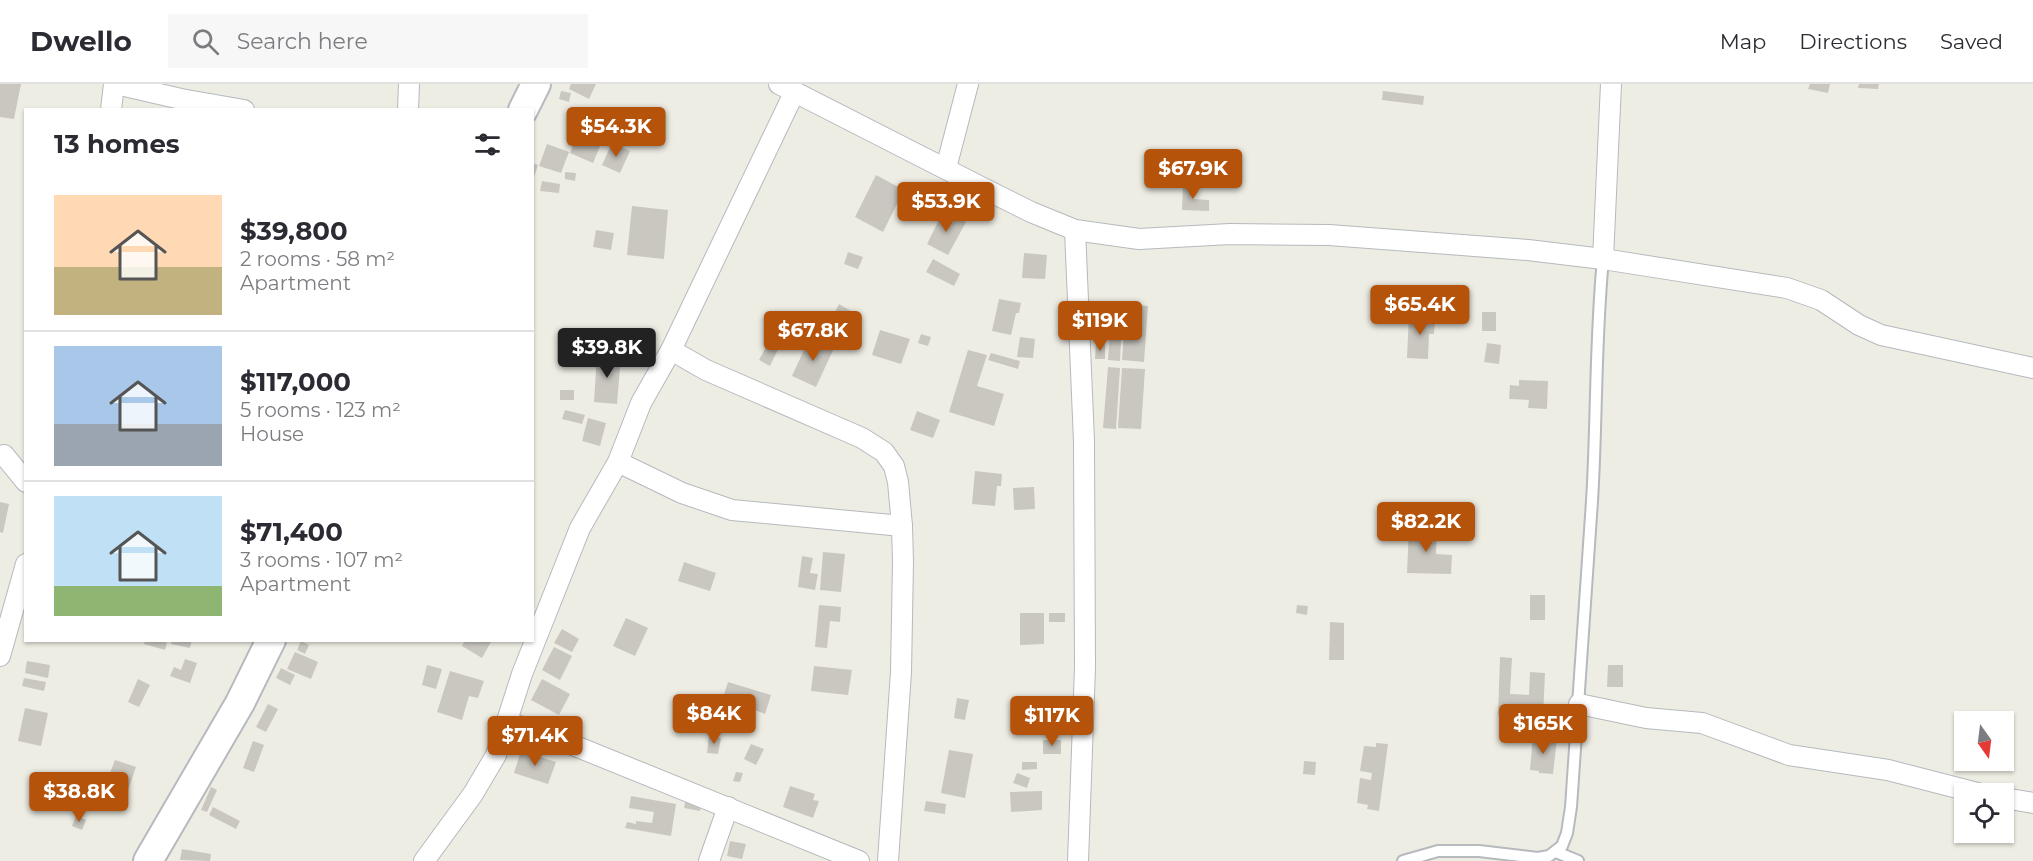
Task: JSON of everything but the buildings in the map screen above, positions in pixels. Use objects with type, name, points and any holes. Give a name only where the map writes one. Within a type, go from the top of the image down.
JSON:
[{"type":"street","points":[[111,108],[115,84],[232,108]]},
{"type":"street","points":[[408,108],[409,84]]},
{"type":"street","points":[[524,108],[536,84]]},
{"type":"street","points":[[946,168],[968,84]]},
{"type":"street","points":[[1603,259],[1611,84]]},
{"type":"street","points":[[424,861],[473,794],[496,755],[522,674],[580,528],[618,462],[641,403],[670,350],[787,88],[1031,212],[1075,230],[1139,239],[1230,234],[1329,235],[1528,250],[1603,259],[1787,288],[1821,300],[1859,325],[1881,335],[2033,368]]},
{"type":"street","points":[[1075,230],[1084,465],[1085,667],[1078,861]]},
{"type":"street","points":[[670,350],[706,370],[862,438],[884,452],[894,466],[902,526],[903,562],[901,672],[888,861]]},
{"type":"street","points":[[2,455],[24,458]]},
{"type":"street","points":[[2,455],[24,480]]},
{"type":"street","points":[[618,462],[690,496],[732,510],[902,526]]},
{"type":"street","points":[[0,656],[24,571]]},
{"type":"street","points":[[148,861],[240,703],[270,642]]},
{"type":"street","points":[[1578,704],[1646,718],[1702,723],[1789,754],[1888,770],[1954,787]]},
{"type":"street","points":[[507,722],[558,739],[859,861]]},
{"type":"street","points":[[2014,800],[2033,803]]},
{"type":"street","points":[[709,861],[728,807]]},
{"type":"lane","points":[[1403,861],[1438,851],[1479,851],[1538,858],[1556,852],[1562,846],[1567,833],[1592,500],[1598,310],[1603,259]]},
{"type":"lane","points":[[1556,852],[1578,861]]}]
